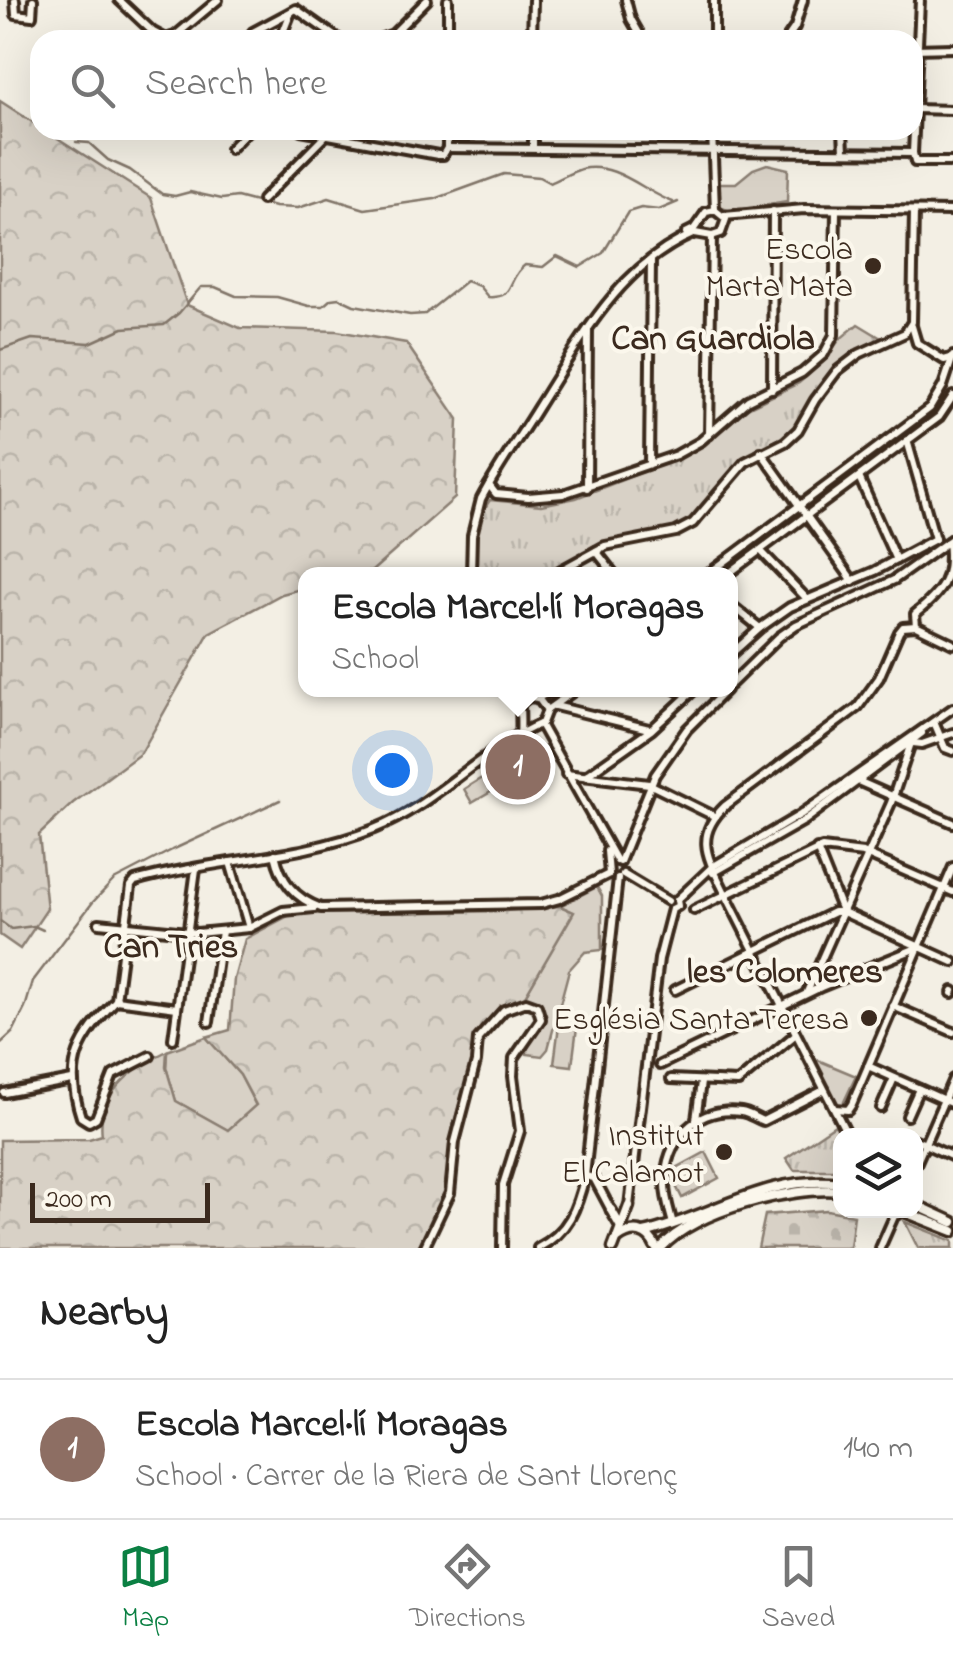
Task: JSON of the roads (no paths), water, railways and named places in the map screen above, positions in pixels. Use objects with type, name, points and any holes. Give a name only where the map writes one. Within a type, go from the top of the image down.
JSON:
[{"type":"main road","points":[[618,1238],[627,1232],[673,1224],[771,1188],[833,1183]]},
{"type":"main road","points":[[627,1209],[630,1220],[658,1248],[685,1230],[760,1198],[797,1191],[833,1191]]},
{"type":"main road","points":[[923,1208],[953,1222]]},
{"type":"main road","points":[[621,1227],[612,1210],[627,1209]]},
{"type":"main road","points":[[613,1248],[627,1209]]},
{"type":"main road","points":[[922,1218],[953,1231]]},
{"type":"street","points":[[15,0],[16,14],[22,16],[32,16],[33,0]]},
{"type":"street","points":[[119,0],[151,30]]},
{"type":"street","points":[[182,30],[218,0]]},
{"type":"street","points":[[414,0],[414,12]]},
{"type":"street","points":[[397,30],[427,0]]},
{"type":"street","points":[[448,0],[448,30]]},
{"type":"street","points":[[532,30],[533,0]]},
{"type":"street","points":[[626,0],[636,30]]},
{"type":"street","points":[[714,0],[714,30]]},
{"type":"street","points":[[793,30],[802,0]]},
{"type":"street","points":[[916,30],[920,0]]},
{"type":"street","points":[[257,30],[291,11],[302,11],[327,30]]},
{"type":"street","points":[[284,30],[291,11]]},
{"type":"street","points":[[923,49],[953,48]]},
{"type":"street","points":[[923,109],[953,110]]},
{"type":"street","points":[[230,149],[239,140]]},
{"type":"street","points":[[262,200],[319,140]]},
{"type":"street","points":[[360,140],[438,156],[447,148],[447,140]]},
{"type":"street","points":[[533,140],[533,148]]},
{"type":"street","points":[[712,140],[715,210]]},
{"type":"street","points":[[844,140],[844,151]]},
{"type":"street","points":[[913,140],[915,162],[953,162]]},
{"type":"street","points":[[447,148],[913,153]]},
{"type":"street","points":[[469,567],[468,534],[481,491],[591,317],[638,266],[694,229],[706,212],[715,210],[724,216],[773,210],[953,210]]},
{"type":"street","points":[[772,389],[773,210]]},
{"type":"street","points":[[489,485],[496,494],[528,497],[587,488],[676,455],[708,435],[753,397],[802,373],[824,354],[833,340],[836,210]]},
{"type":"street","points":[[717,567],[930,408],[950,377],[952,357],[944,360],[917,343],[913,336],[914,211]]},
{"type":"street","points":[[470,567],[474,519],[489,485],[612,296],[651,260],[692,234],[721,234],[726,228],[724,216]]},
{"type":"street","points":[[701,219],[708,235],[708,435]]},
{"type":"street","points":[[648,464],[651,260]]},
{"type":"street","points":[[566,567],[617,542],[686,528],[746,462],[786,442],[798,430],[837,371],[859,354],[898,337],[912,322]]},
{"type":"street","points":[[587,488],[588,330]]},
{"type":"street","points":[[898,337],[910,341],[950,377]]},
{"type":"street","points":[[738,567],[940,416],[953,398]]},
{"type":"street","points":[[710,403],[716,415],[729,416]]},
{"type":"street","points":[[908,440],[933,544]]},
{"type":"street","points":[[762,452],[853,581]]},
{"type":"street","points":[[859,478],[896,560]]},
{"type":"street","points":[[738,648],[806,598],[950,540],[952,563],[948,581],[938,597],[915,614],[916,626]]},
{"type":"street","points":[[738,677],[796,625],[894,580],[933,544]]},
{"type":"street","points":[[596,550],[609,567]]},
{"type":"street","points":[[761,551],[806,598]]},
{"type":"street","points":[[738,610],[760,628]]},
{"type":"street","points":[[844,1128],[712,871],[704,842],[714,816],[858,707],[879,678],[903,628],[916,626],[953,644]]},
{"type":"street","points":[[520,733],[521,697]]},
{"type":"street","points":[[150,1056],[113,1074],[96,1118],[91,1122],[81,1117],[72,1080],[74,1060],[85,1034],[116,1000],[132,886],[139,880],[343,839],[397,819],[537,725],[565,697]]},
{"type":"street","points":[[585,776],[651,730],[686,697]]},
{"type":"street","points":[[99,923],[187,933],[249,928],[283,911],[540,904],[558,899],[608,874],[650,784],[687,728],[718,697]]},
{"type":"street","points":[[520,705],[536,698],[550,708],[651,730]]},
{"type":"street","points":[[627,1209],[658,960],[672,904],[712,871],[804,821],[953,708]]},
{"type":"street","points":[[522,721],[537,725],[615,863],[624,866],[585,1176],[570,1221],[538,1248]]},
{"type":"street","points":[[934,722],[945,748],[953,752]]},
{"type":"street","points":[[856,780],[912,743],[934,722]]},
{"type":"street","points":[[912,743],[922,744],[953,734]]},
{"type":"street","points":[[807,993],[893,797],[912,743]]},
{"type":"street","points":[[566,774],[650,784],[714,816]]},
{"type":"street","points":[[856,780],[953,822]]},
{"type":"street","points":[[817,849],[842,912]]},
{"type":"street","points":[[694,910],[817,849],[868,855],[953,892]]},
{"type":"street","points":[[275,854],[280,874],[290,888],[303,901],[320,908]]},
{"type":"street","points":[[230,862],[249,928]]},
{"type":"street","points":[[834,1108],[842,1111],[852,1104],[953,866]]},
{"type":"street","points":[[173,1039],[196,868]]},
{"type":"street","points":[[608,874],[620,876],[672,904]]},
{"type":"street","points":[[674,990],[834,912],[842,912],[953,962]]},
{"type":"street","points":[[209,1022],[222,931]]},
{"type":"street","points":[[660,1065],[807,993],[919,947]]},
{"type":"street","points":[[116,1000],[177,1008]]},
{"type":"street","points":[[424,1248],[447,1202],[478,1039],[504,1010],[526,1002],[536,1006],[542,1019],[514,1058],[520,1130],[503,1186],[502,1248]]},
{"type":"street","points":[[893,1006],[953,1032]]},
{"type":"street","points":[[671,1079],[738,1082],[796,1034]]},
{"type":"street","points":[[868,1066],[953,1104]]},
{"type":"street","points":[[881,1108],[894,1078]]},
{"type":"street","points":[[953,1079],[924,1144],[953,1156]]},
{"type":"street","points":[[4,1093],[72,1080]]},
{"type":"street","points":[[696,1120],[701,1082]]},
{"type":"street","points":[[907,1116],[919,1089]]},
{"type":"street","points":[[673,1224],[665,1186],[672,1148],[680,1133],[712,1112],[742,1112],[763,1121],[824,1090]]},
{"type":"street","points":[[585,1176],[594,1178],[612,1210]]},
{"type":"street","points":[[880,1248],[890,1218]]},
{"type":"waterway","points":[[76,142],[89,143],[108,160],[130,170],[162,194],[190,192],[222,199],[237,197],[275,207],[298,208],[329,198],[365,209],[435,199],[504,174],[539,177],[550,183],[577,170],[594,168],[618,173],[673,202]]},
{"type":"waterway","points":[[0,350],[32,339],[90,343],[123,328],[164,325],[201,287],[215,287],[236,296],[277,297],[309,306],[323,306],[339,298],[354,305],[425,314],[466,281],[479,286],[488,297],[497,297],[507,291],[525,265],[543,267],[557,256],[580,267],[603,253],[628,212],[641,208],[659,210],[678,202]]},
{"type":"waterway","points":[[0,1044],[13,1032],[33,981],[114,880],[280,800]]},
{"type":"waterway","points":[[0,921],[11,929],[34,926],[43,930]]},
{"type":"place","name":"Escola Marta Mata","points":[[873,266]]},
{"type":"place","name":"Escola Marcel·lí Moragas","points":[[518,767]]},
{"type":"place","name":"Església Santa Teresa","points":[[869,1018]]},
{"type":"place","name":"Institut El Calamot","points":[[724,1152]]},
{"type":"district","name":"Can Guardiola","points":[[713,337]]},
{"type":"district","name":"Can Tries","points":[[171,945]]},
{"type":"district","name":"les Colomeres","points":[[785,970]]}]
